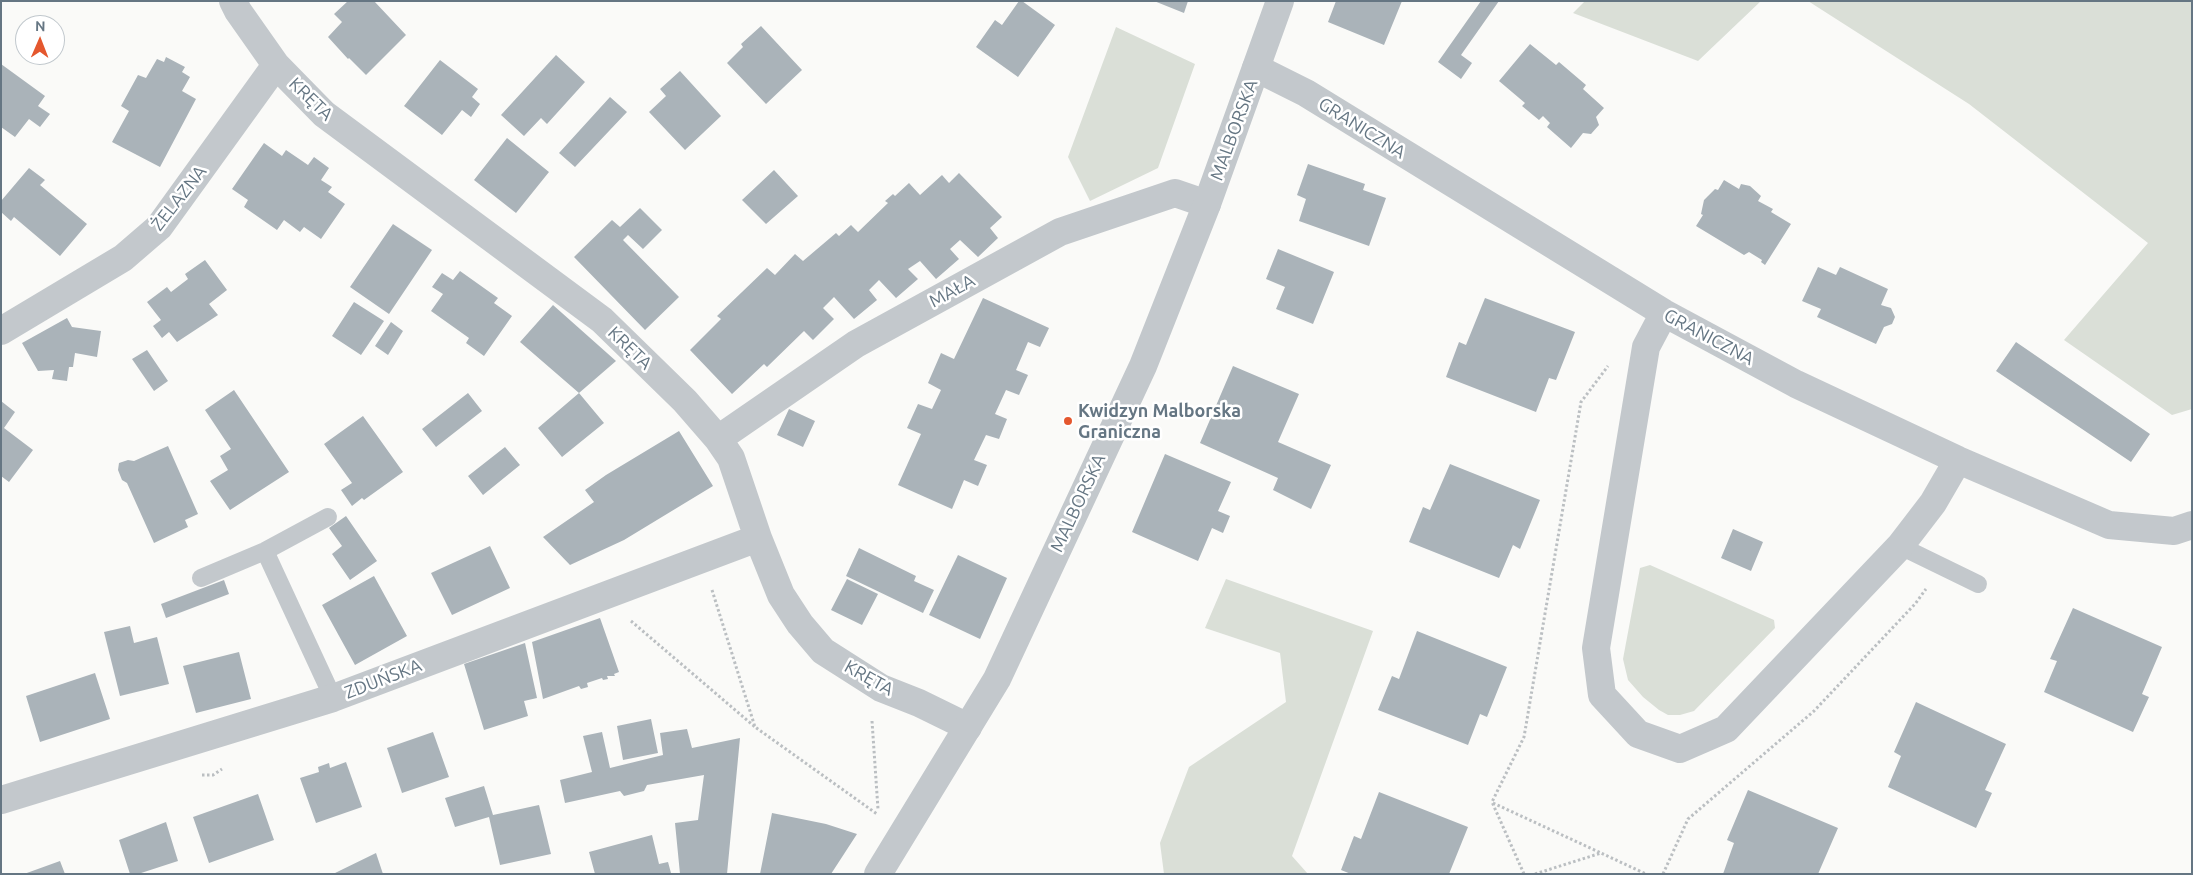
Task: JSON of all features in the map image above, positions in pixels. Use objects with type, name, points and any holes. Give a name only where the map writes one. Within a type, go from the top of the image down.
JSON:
[{"type":"street","name":"KRĘTA","points":[[233,1],[276,65],[324,114],[602,320],[685,401],[731,458],[758,538],[781,595],[800,624],[824,651],[881,688],[919,703],[968,727]]},
{"type":"street","name":"MALBORSKA","points":[[878,874],[997,679],[1143,366],[1207,204],[1280,1]]},
{"type":"street","name":"ŻELAZNA","points":[[1,331],[123,258],[159,227],[276,65]]},
{"type":"street","name":"GRANICZNA","points":[[1256,68],[1306,93],[1664,313],[1796,384],[1958,460],[2109,525],[2174,531],[2192,525]]},
{"type":"street","name":"MAŁA","points":[[718,440],[856,344],[1060,232],[1175,193],[1207,204]]},
{"type":"street","points":[[1664,313],[1646,347],[1596,648],[1602,695],[1638,734],[1680,749],[1726,729],[1900,546],[1933,503],[1958,460]]},
{"type":"street","name":"ZDUŃSKA","points":[[1,800],[333,698],[758,538]]},
{"type":"lane","points":[[201,578],[265,551],[328,517]]},
{"type":"lane","points":[[1900,546],[1978,584]]},
{"type":"lane","points":[[265,551],[333,698]]},
{"type":"path","points":[[1492,802],[1524,737],[1581,402],[1620,350],[1646,347]]},
{"type":"path","points":[[702,559],[755,727]]},
{"type":"path","points":[[1663,874],[1688,819],[1814,711],[1915,604],[1942,568]]},
{"type":"path","points":[[630,620],[755,727],[878,815]]},
{"type":"path","points":[[871,713],[878,815],[874,823]]},
{"type":"path","points":[[1492,802],[1646,874]]},
{"type":"path","points":[[1492,802],[1524,874]]},
{"type":"path","points":[[1535,874],[1601,853]]},
{"type":"shaded area","points":[[1585,1],[1761,1],[1698,61],[1573,13]]},
{"type":"shaded area","points":[[1808,1],[2192,1],[2192,409],[2172,415],[2064,340],[2148,243],[1969,104]]},
{"type":"shaded area","points":[[1116,27],[1195,64],[1158,168],[1090,201],[1068,157]]},
{"type":"shaded area","points":[[1650,565],[1774,620],[1775,628],[1694,711],[1680,715],[1668,715],[1643,697],[1628,680],[1623,659],[1640,568]]},
{"type":"shaded area","points":[[1226,579],[1373,631],[1292,856],[1308,874],[1164,874],[1160,843],[1189,767],[1286,702],[1280,653],[1205,628]]},
{"type":"building","points":[[348,1],[374,1],[406,35],[366,75],[328,37],[342,22],[334,14]]},
{"type":"building","points":[[1019,1],[1022,1],[1055,25],[1018,77],[976,47],[995,20],[1002,25]]},
{"type":"building","points":[[1154,1],[1188,1],[1184,13]]},
{"type":"building","points":[[1336,1],[1402,1],[1384,45],[1328,22]]},
{"type":"building","points":[[1481,1],[1499,1],[1461,55],[1472,63],[1461,79],[1438,62]]},
{"type":"building","points":[[761,26],[802,70],[766,104],[727,63],[743,47],[741,44]]},
{"type":"building","points":[[1530,44],[1556,65],[1559,62],[1586,85],[1583,89],[1604,108],[1596,117],[1599,125],[1591,134],[1583,133],[1571,148],[1547,127],[1550,123],[1543,116],[1539,120],[1522,106],[1525,103],[1499,81]]},
{"type":"building","points":[[556,55],[585,82],[547,124],[541,118],[524,136],[501,115]]},
{"type":"building","points":[[166,57],[185,67],[182,72],[190,77],[182,91],[196,99],[160,167],[112,142],[129,111],[121,106],[138,75],[146,78],[157,59],[164,62]]},
{"type":"building","points":[[440,60],[478,89],[472,97],[480,104],[471,117],[462,110],[442,135],[404,106]]},
{"type":"building","points":[[1,64],[45,96],[38,106],[50,114],[40,127],[29,119],[15,137],[1,127]]},
{"type":"building","points":[[680,71],[721,116],[685,150],[649,112],[666,96],[660,89]]},
{"type":"building","points":[[610,97],[627,112],[575,167],[559,153]]},
{"type":"building","points":[[507,138],[549,172],[516,213],[474,180]]},
{"type":"building","points":[[264,143],[282,156],[286,150],[308,165],[314,157],[329,168],[321,180],[332,187],[328,192],[345,204],[321,239],[304,227],[300,232],[284,220],[277,230],[244,207],[248,200],[232,189]]},
{"type":"building","points":[[1308,164],[1365,184],[1363,190],[1386,198],[1369,246],[1299,221],[1306,199],[1297,195]]},
{"type":"building","points":[[29,168],[45,180],[40,185],[87,224],[60,256],[14,217],[11,221],[1,212],[1,201]]},
{"type":"building","points":[[774,170],[798,196],[766,224],[742,200]]},
{"type":"building","points":[[959,173],[1002,217],[990,228],[998,238],[978,257],[960,240],[950,249],[959,259],[936,279],[920,261],[908,269],[918,279],[896,298],[879,280],[869,290],[877,300],[854,319],[834,297],[823,308],[834,319],[813,340],[804,331],[767,367],[764,364],[732,394],[690,350],[721,319],[717,316],[767,268],[775,275],[795,254],[803,261],[836,233],[839,236],[851,225],[858,232],[888,203],[885,201],[893,194],[895,196],[909,183],[920,195],[942,175],[949,183]]},
{"type":"building","points":[[1724,180],[1739,189],[1741,184],[1750,186],[1761,196],[1758,201],[1773,209],[1771,212],[1791,224],[1765,265],[1761,262],[1762,260],[1749,252],[1744,255],[1696,226],[1703,215],[1701,214],[1704,200],[1715,189],[1718,190]]},
{"type":"building","points":[[640,208],[662,230],[643,249],[628,235],[623,240],[679,297],[645,330],[574,257],[612,220],[620,227]]},
{"type":"building","points":[[393,224],[432,250],[389,314],[350,287]]},
{"type":"building","points":[[1278,249],[1334,272],[1313,324],[1276,309],[1285,287],[1266,279]]},
{"type":"building","points":[[205,260],[227,290],[209,304],[218,315],[177,342],[169,332],[162,338],[153,326],[161,320],[147,302],[167,287],[171,292],[188,279],[185,274]]},
{"type":"building","points":[[1818,267],[1836,275],[1840,267],[1888,289],[1881,305],[1891,308],[1895,317],[1892,324],[1884,327],[1876,344],[1817,317],[1821,309],[1802,301]]},
{"type":"building","points":[[460,271],[498,298],[494,303],[512,316],[484,356],[466,343],[469,338],[431,311],[443,294],[432,287],[442,273],[453,280]]},
{"type":"building","points":[[983,298],[1049,328],[1040,347],[1028,342],[1016,370],[1028,375],[1019,395],[1006,390],[995,414],[1007,419],[999,439],[986,435],[974,460],[987,465],[978,486],[964,480],[952,509],[898,485],[921,434],[907,428],[918,404],[932,409],[941,390],[928,383],[941,353],[954,359]]},
{"type":"building","points":[[1485,298],[1575,332],[1556,380],[1549,378],[1536,412],[1446,377],[1459,342],[1466,345]]},
{"type":"building","points":[[354,302],[384,321],[361,355],[332,336]]},
{"type":"building","points":[[553,305],[616,361],[579,393],[520,342]]},
{"type":"building","points":[[67,318],[72,327],[101,331],[97,357],[75,353],[73,367],[69,367],[67,381],[52,379],[54,370],[38,371],[22,343]]},
{"type":"building","points":[[391,322],[403,331],[388,355],[375,346]]},
{"type":"building","points":[[2016,342],[2150,434],[2131,462],[1996,371]]},
{"type":"building","points":[[147,350],[168,381],[154,391],[132,359]]},
{"type":"building","points":[[1233,366],[1299,394],[1278,442],[1331,465],[1311,509],[1273,490],[1278,478],[1200,443]]},
{"type":"building","points":[[234,390],[289,472],[230,510],[210,481],[228,470],[220,456],[231,449],[205,410]]},
{"type":"building","points":[[468,393],[482,411],[436,447],[422,429]]},
{"type":"building","points":[[579,393],[604,423],[562,457],[538,428]]},
{"type":"building","points":[[1,401],[15,412],[4,428],[33,450],[9,482],[1,476]]},
{"type":"building","points":[[789,409],[815,421],[803,447],[777,435]]},
{"type":"building","points":[[363,416],[403,472],[364,500],[362,498],[352,506],[341,490],[352,483],[324,444]]},
{"type":"building","points":[[679,431],[713,486],[624,540],[570,565],[543,537],[594,502],[585,490],[606,475]]},
{"type":"building","points":[[168,446],[198,514],[185,520],[188,527],[154,543],[127,483],[122,480],[118,470],[119,463],[128,460],[134,461]]},
{"type":"building","points":[[505,447],[520,465],[483,495],[468,476]]},
{"type":"building","points":[[1165,454],[1231,482],[1218,511],[1230,516],[1223,533],[1212,528],[1198,561],[1132,532]]},
{"type":"building","points":[[1450,464],[1540,500],[1520,549],[1513,545],[1499,578],[1409,542],[1423,507],[1430,510]]},
{"type":"building","points":[[346,516],[377,561],[350,580],[332,554],[342,546],[329,528]]},
{"type":"building","points":[[1733,529],[1763,542],[1751,571],[1721,558]]},
{"type":"building","points":[[490,546],[510,588],[452,615],[431,573]]},
{"type":"building","points":[[859,548],[916,576],[914,581],[934,590],[923,613],[846,576]]},
{"type":"building","points":[[958,555],[1007,578],[980,639],[929,615]]},
{"type":"building","points":[[374,576],[407,636],[355,665],[322,605]]},
{"type":"building","points":[[847,579],[878,594],[862,625],[831,610]]},
{"type":"building","points":[[224,580],[229,594],[166,618],[161,604]]},
{"type":"building","points":[[2073,608],[2162,647],[2142,694],[2149,697],[2133,732],[2044,692],[2057,661],[2050,659]]},
{"type":"building","points":[[600,618],[619,672],[614,674],[615,676],[607,676],[608,679],[603,680],[602,678],[587,683],[588,687],[581,689],[579,686],[543,699],[532,642]]},
{"type":"building","points":[[130,626],[134,643],[157,637],[169,684],[120,696],[104,632]]},
{"type":"building","points":[[1417,631],[1507,667],[1487,717],[1480,714],[1468,745],[1378,710],[1392,676],[1399,679]]},
{"type":"building","points":[[525,643],[537,698],[524,701],[528,716],[484,730],[464,664]]},
{"type":"building","points":[[239,652],[251,699],[196,713],[183,666]]},
{"type":"building","points":[[95,673],[110,719],[40,742],[26,696]]},
{"type":"building","points":[[1916,702],[2006,744],[1985,790],[1992,793],[1976,828],[1888,787],[1901,756],[1894,752]]},
{"type":"building","points":[[651,719],[658,753],[623,760],[617,726]]},
{"type":"building","points":[[687,729],[692,748],[740,738],[727,874],[680,874],[675,823],[698,820],[704,775],[647,785],[644,791],[624,796],[620,791],[565,803],[560,780],[592,772],[583,736],[602,732],[610,768],[663,755],[660,733]]},
{"type":"building","points":[[433,732],[449,777],[402,793],[387,748]]},
{"type":"building","points":[[346,762],[362,807],[316,823],[300,778],[319,772],[318,767],[329,763],[330,768]]},
{"type":"building","points":[[484,786],[493,815],[539,805],[551,854],[500,865],[489,817],[455,827],[445,798]]},
{"type":"building","points":[[1748,790],[1838,828],[1818,874],[1723,874],[1734,843],[1727,840]]},
{"type":"building","points":[[1379,792],[1468,827],[1449,874],[1351,874],[1341,870],[1354,836],[1361,839]]},
{"type":"building","points":[[258,794],[274,840],[209,863],[193,817]]},
{"type":"building","points":[[772,813],[826,824],[857,834],[831,874],[760,874]]},
{"type":"building","points":[[166,822],[178,861],[138,874],[130,874],[119,840]]},
{"type":"building","points":[[652,835],[659,864],[668,862],[671,873],[595,874],[589,852]]},
{"type":"building","points":[[376,853],[383,874],[333,874]]},
{"type":"building","points":[[60,861],[65,874],[24,874]]},
{"type":"place","name":"Kwidzyn Malborska Graniczna","points":[[1068,421]]}]
